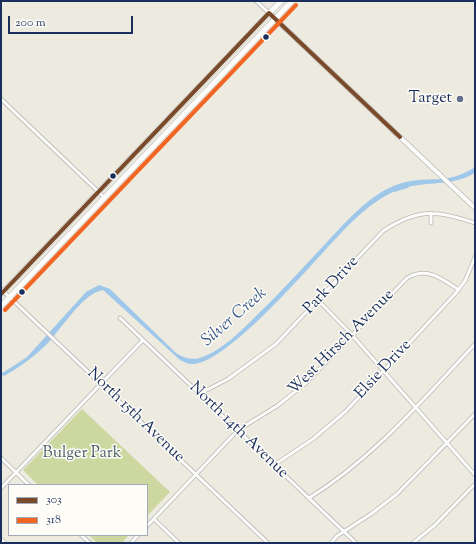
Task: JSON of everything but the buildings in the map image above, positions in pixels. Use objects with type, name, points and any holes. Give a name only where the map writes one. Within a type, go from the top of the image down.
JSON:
[{"type":"main road","points":[[2,291],[99,192],[281,1]]},
{"type":"main road","points":[[1,306],[292,1]]},
{"type":"street","points":[[256,1],[475,208]]},
{"type":"street","points":[[1,99],[105,198]]},
{"type":"street","name":"Park Drive","points":[[199,394],[228,379],[257,360],[276,344],[383,231],[407,217],[419,214],[442,213],[475,223]]},
{"type":"street","points":[[431,214],[431,223]]},
{"type":"street","name":"Elsie Drive","points":[[274,465],[329,426],[384,370],[459,290],[475,257]]},
{"type":"street","name":"West Hirsch Avenue","points":[[148,525],[238,430],[297,391],[410,276],[419,273],[430,273],[459,290]]},
{"type":"street","name":"North 15th Avenue","points":[[2,291],[53,337],[268,543]]},
{"type":"street","points":[[318,300],[384,370],[475,475]]},
{"type":"street","name":"North 14th Avenue","points":[[120,318],[356,543]]},
{"type":"street","points":[[1,488],[143,340]]},
{"type":"street","points":[[309,498],[357,466],[416,407],[475,344]]},
{"type":"street","points":[[331,543],[397,494],[475,414]]},
{"type":"street","points":[[1,458],[28,484]]},
{"type":"street","points":[[413,543],[435,525],[475,484]]},
{"type":"street","points":[[154,519],[179,543]]},
{"type":"street","points":[[82,536],[90,543]]},
{"type":"street","points":[[1,539],[5,543]]},
{"type":"green space","name":"Bulger Park","points":[[82,409],[170,492],[148,515],[148,484],[37,484],[23,470]]},
{"type":"green space","points":[[90,536],[128,536],[122,543],[97,543]]},
{"type":"water","points":[[475,167],[475,173],[468,177],[448,182],[407,187],[386,196],[366,209],[349,225],[292,287],[248,330],[226,348],[207,360],[192,364],[180,360],[103,290],[88,297],[80,304],[48,343],[33,357],[4,376],[1,374],[27,357],[86,292],[99,285],[110,289],[176,353],[190,359],[212,353],[232,339],[244,328],[360,208],[376,196],[393,186],[402,183],[447,178],[465,173]]},
{"type":"waterway","name":"Silver Creek","points":[[395,191],[408,187]]},
{"type":"transit line","name":"318","points":[[5,310],[296,5]]},
{"type":"transit line","name":"303","points":[[1,294],[269,13],[400,137]]},
{"type":"place","name":"Target","points":[[460,99]]}]
